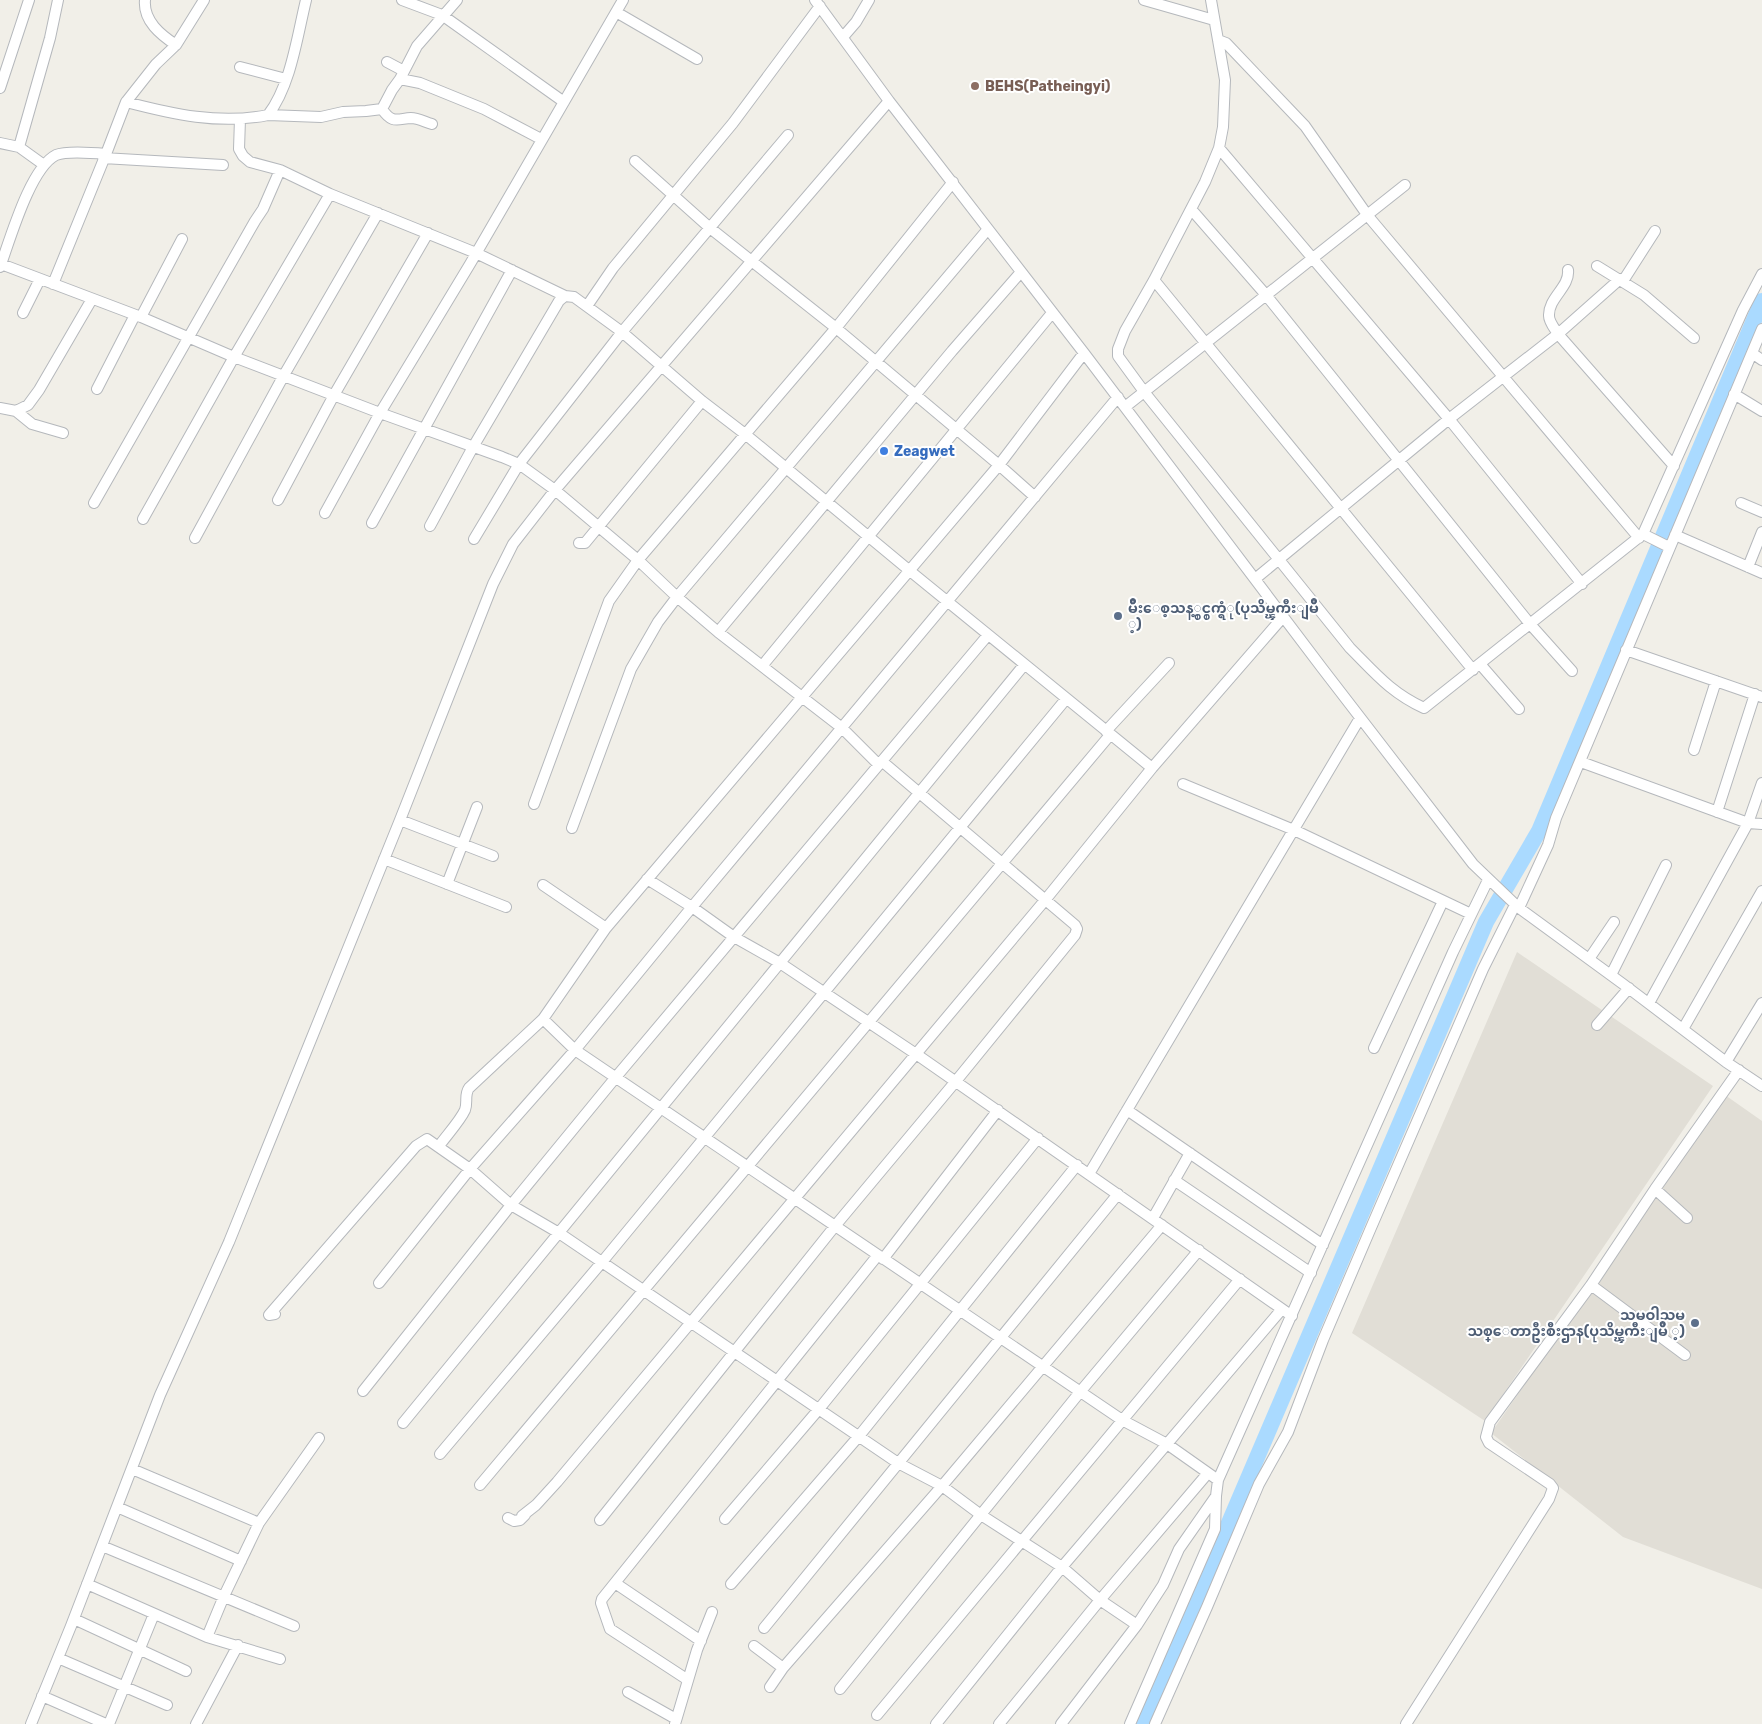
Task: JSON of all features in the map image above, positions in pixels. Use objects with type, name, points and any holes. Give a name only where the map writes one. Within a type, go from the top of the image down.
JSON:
[{"type":"street","points":[[0,88],[29,0]]},
{"type":"street","points":[[19,147],[50,38],[58,0]]},
{"type":"street","points":[[144,0],[144,8],[158,32],[176,45]]},
{"type":"street","points":[[53,284],[126,102],[156,64],[176,45],[204,0]]},
{"type":"street","points":[[268,115],[277,103],[286,79],[306,0]]},
{"type":"street","points":[[402,0],[442,15],[564,102]]},
{"type":"street","points":[[382,109],[417,46],[457,0]]},
{"type":"street","points":[[324,513],[380,413],[476,253],[623,0]]},
{"type":"street","points":[[844,37],[870,0]]},
{"type":"street","points":[[1144,0],[1214,20]]},
{"type":"street","points":[[1211,0],[1225,80],[1223,127],[1219,148],[1205,182],[1125,331],[1118,349],[1118,356],[1142,394],[1350,648],[1386,686],[1405,699],[1424,708],[1644,537],[1743,310],[1762,274]]},
{"type":"street","points":[[588,306],[613,268],[733,123],[818,3],[889,101],[1052,313],[1118,397],[1128,405],[1283,617],[1473,864],[1515,905],[1726,1062],[1762,1086]]},
{"type":"street","points":[[616,12],[697,59]]},
{"type":"street","points":[[1218,40],[1226,43],[1304,126],[1368,216],[1644,537],[1667,546]]},
{"type":"street","points":[[387,62],[402,75],[484,109],[541,139]]},
{"type":"street","points":[[240,67],[286,79]]},
{"type":"street","points":[[30,1724],[74,1619],[160,1395],[229,1242],[400,820],[493,584],[513,544],[556,490],[889,101]]},
{"type":"street","points":[[126,102],[202,117],[240,119],[268,115],[321,117],[342,112],[382,109]]},
{"type":"street","points":[[382,109],[386,114],[398,120],[414,118],[432,124]]},
{"type":"street","points":[[240,119],[239,149],[242,156],[257,165],[280,170],[330,194],[428,232],[565,296],[574,297],[588,306],[1152,768]]},
{"type":"street","points":[[474,539],[519,464],[622,332],[788,135]]},
{"type":"street","points":[[0,143],[19,147],[44,165]]},
{"type":"street","points":[[1219,148],[1449,419],[1582,584]]},
{"type":"street","points":[[223,166],[105,156],[89,152],[56,155],[44,165],[22,205],[1,265],[138,316],[234,357],[519,464],[556,490],[718,632],[842,728],[878,764]]},
{"type":"street","points":[[635,161],[710,228],[836,328],[1035,497]]},
{"type":"street","points":[[94,502],[254,220],[263,209],[280,170]]},
{"type":"street","points":[[534,804],[608,602],[638,560],[836,328],[953,182]]},
{"type":"street","points":[[1128,405],[1405,185]]},
{"type":"street","points":[[143,519],[234,357],[330,194]]},
{"type":"street","points":[[1191,209],[1266,295],[1530,624],[1572,671]]},
{"type":"street","points":[[195,538],[284,375],[378,213]]},
{"type":"street","points":[[572,828],[631,669],[658,622],[677,597],[988,229]]},
{"type":"street","points":[[1255,579],[1398,460],[1558,334],[1621,280],[1640,256],[1656,231]]},
{"type":"street","points":[[278,500],[334,395],[428,232]]},
{"type":"street","points":[[97,389],[182,239]]},
{"type":"street","points":[[1597,266],[1644,295],[1694,338]]},
{"type":"street","points":[[372,523],[512,270]]},
{"type":"street","points":[[1568,270],[1569,276],[1567,281],[1554,298],[1549,316],[1558,334],[1674,466]]},
{"type":"street","points":[[718,632],[952,351],[1021,272]]},
{"type":"street","points":[[23,312],[40,279]]},
{"type":"street","points":[[1154,280],[1341,509],[1476,667],[1519,709]]},
{"type":"street","points":[[430,526],[473,447],[559,301],[565,296]]},
{"type":"street","points":[[16,411],[28,404],[39,390],[92,299]]},
{"type":"street","points":[[762,666],[1052,313]]},
{"type":"street","points":[[1155,1724],[1259,1484],[1288,1432],[1323,1340],[1483,969],[1515,905],[1540,862],[1556,818],[1581,762],[1667,546],[1674,535],[1762,329]]},
{"type":"street","points":[[438,1146],[464,1112],[467,1102],[466,1093],[469,1088],[543,1019],[606,928],[999,465],[1084,353]]},
{"type":"street","points":[[1752,353],[1762,360]]},
{"type":"street","points":[[1734,394],[1762,411]]},
{"type":"street","points":[[379,1283],[470,1169],[575,1050],[1118,397]]},
{"type":"street","points":[[579,543],[585,543],[702,401]]},
{"type":"street","points":[[0,408],[16,411],[32,424],[63,433]]},
{"type":"street","points":[[1741,503],[1762,512]]},
{"type":"street","points":[[1748,567],[1762,532]]},
{"type":"street","points":[[1674,535],[1762,573]]},
{"type":"street","points":[[508,1518],[514,1521],[520,1520],[558,1482],[1046,899],[1152,768],[1283,617]]},
{"type":"street","points":[[363,1392],[511,1205],[616,1077],[988,635]]},
{"type":"street","points":[[1626,650],[1758,695],[1717,812]]},
{"type":"street","points":[[480,1485],[1108,733],[1169,663]]},
{"type":"street","points":[[404,1423],[1024,665]]},
{"type":"street","points":[[1694,750],[1716,681]]},
{"type":"street","points":[[440,1454],[705,1138],[1066,699]]},
{"type":"street","points":[[1089,1174],[1360,718]]},
{"type":"street","points":[[1581,762],[1717,812],[1748,822],[1762,824]]},
{"type":"street","points":[[600,1520],[835,1226],[1077,932],[1075,925],[1046,899],[920,792],[884,763],[878,764]]},
{"type":"street","points":[[1649,1003],[1748,822],[1762,783]]},
{"type":"street","points":[[1183,784],[1294,830],[1471,914]]},
{"type":"street","points":[[447,884],[477,807]]},
{"type":"street","points":[[400,820],[493,856]]},
{"type":"street","points":[[384,859],[506,907]]},
{"type":"street","points":[[1611,975],[1666,865]]},
{"type":"street","points":[[647,879],[692,907],[734,937],[780,963],[825,992],[998,1110],[1292,1316]]},
{"type":"street","points":[[1130,1724],[1215,1529],[1218,1480],[1453,952],[1471,914],[1491,883]]},
{"type":"street","points":[[543,884],[606,928]]},
{"type":"street","points":[[1682,1029],[1762,891]]},
{"type":"street","points":[[1374,1048],[1443,901]]},
{"type":"street","points":[[1589,959],[1614,922]]},
{"type":"street","points":[[1597,1025],[1629,988]]},
{"type":"street","points":[[1726,1062],[1762,1003]]},
{"type":"street","points":[[543,1019],[575,1050],[661,1109],[1122,1420],[1167,1444],[1218,1480]]},
{"type":"street","points":[[1406,1724],[1549,1499],[1553,1488],[1550,1484],[1489,1443],[1486,1437],[1487,1429],[1495,1414],[1591,1285],[1655,1189],[1739,1070]]},
{"type":"street","points":[[688,1680],[610,1629],[601,1603],[777,1381],[881,1257],[998,1110]]},
{"type":"street","points":[[1128,1110],[1323,1245]]},
{"type":"street","points":[[725,1519],[819,1409],[1038,1138]]},
{"type":"street","points":[[275,1314],[269,1315],[416,1146],[427,1139],[470,1169],[511,1205],[559,1233],[898,1463],[942,1486],[981,1516],[1062,1567],[1100,1600],[1138,1625]]},
{"type":"street","points":[[1153,1218],[1190,1153]]},
{"type":"street","points":[[731,1584],[859,1436],[1077,1165]]},
{"type":"street","points":[[1174,1180],[1311,1273]]},
{"type":"street","points":[[1655,1189],[1687,1218]]},
{"type":"street","points":[[764,1628],[1118,1194]]},
{"type":"street","points":[[770,1687],[783,1668],[942,1486],[1162,1225]]},
{"type":"street","points":[[840,1690],[1080,1392],[1199,1250]]},
{"type":"street","points":[[877,1715],[1240,1279]]},
{"type":"street","points":[[1591,1285],[1686,1355]]},
{"type":"street","points":[[936,1724],[1062,1567],[1282,1309]]},
{"type":"street","points":[[208,1637],[224,1596],[259,1523],[319,1438]]},
{"type":"street","points":[[132,1469],[259,1523]]},
{"type":"street","points":[[999,1724],[1100,1600],[1208,1473]]},
{"type":"street","points":[[1061,1724],[1138,1625],[1162,1585],[1179,1549],[1216,1496]]},
{"type":"street","points":[[117,1507],[241,1561]]},
{"type":"street","points":[[102,1546],[294,1626]]},
{"type":"street","points":[[615,1583],[701,1641]]},
{"type":"street","points":[[87,1584],[208,1637],[280,1659]]},
{"type":"street","points":[[628,1692],[676,1721],[712,1612]]},
{"type":"street","points":[[42,1696],[108,1724],[154,1614]]},
{"type":"street","points":[[74,1619],[186,1671]]},
{"type":"street","points":[[196,1724],[238,1645]]},
{"type":"street","points":[[754,1646],[783,1668]]},
{"type":"street","points":[[58,1658],[167,1705]]},
{"type":"shaded area","points":[[1517,952],[1713,1086],[1485,1421],[1352,1333]]},
{"type":"shaded area","points":[[1725,1095],[1762,1121],[1762,1589],[1623,1537],[1491,1433]]},
{"type":"waterway","points":[[1143,1724],[1486,922],[1539,831],[1762,301]]},
{"type":"place","name":"BEHS(Patheingyi)","points":[[975,86]]},
{"type":"place","name":"Zeagwet","points":[[884,451]]},
{"type":"place","name":"မ်ိဳးေစ့သန့္စင္စက္ရံု(ပုသိမ္ၾကီးျမိဳ ့)","points":[[1118,616]]},
{"type":"place","name":"သမဝါသမ သစ္ေတာဦးစီးဌာန(ပုသိမ္ၾကီးျမိဳ ့)","points":[[1695,1323]]}]
